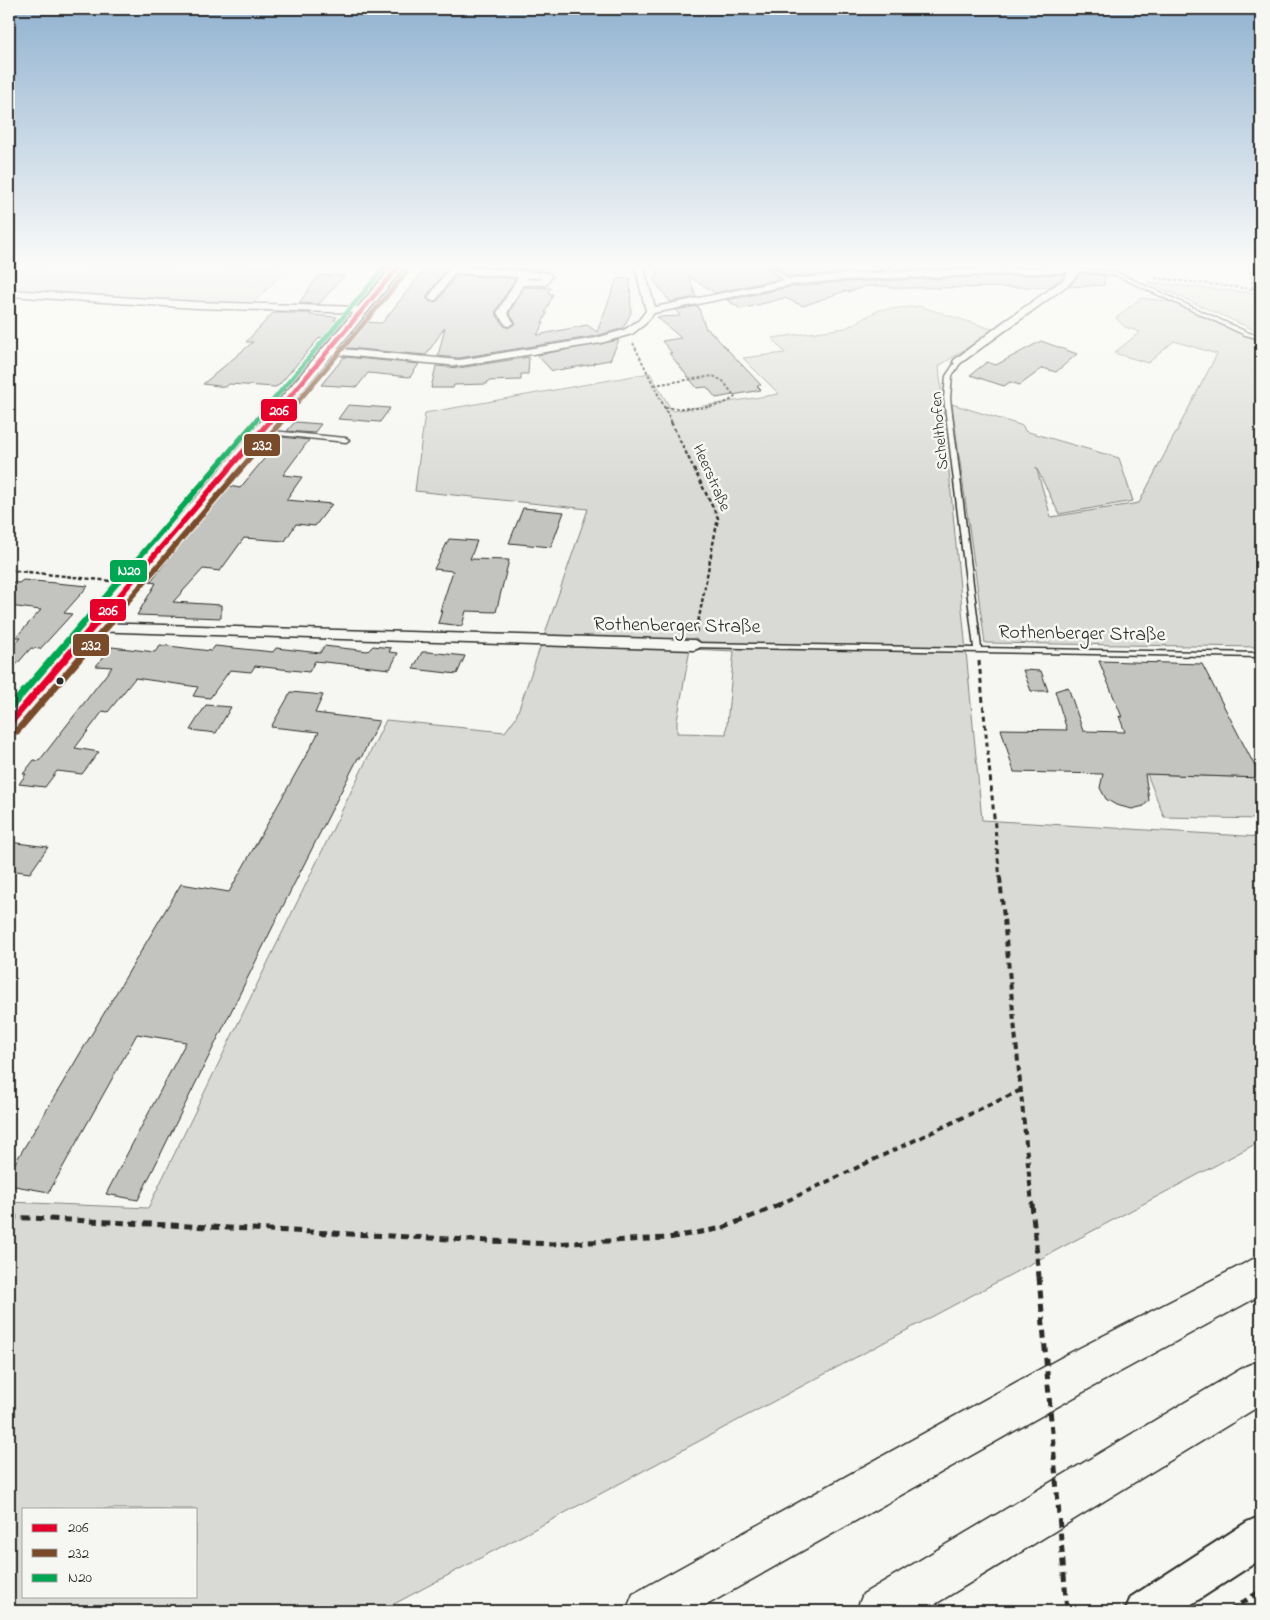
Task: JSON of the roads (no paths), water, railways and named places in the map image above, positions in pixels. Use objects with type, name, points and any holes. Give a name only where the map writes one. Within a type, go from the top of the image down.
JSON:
[{"type":"highway","points":[[650,1611],[1079,1371],[1261,1274]]},
{"type":"highway","points":[[880,1611],[1261,1381]]},
{"type":"main road","points":[[9,724],[133,584],[337,342]]},
{"type":"main road","points":[[1145,1611],[1261,1536]]},
{"type":"street","points":[[330,351],[459,363],[592,342]]},
{"type":"street","name":"Schelthofen","points":[[958,362],[984,342]]},
{"type":"street","name":"Rothenberger Straße","points":[[93,628],[694,645]]},
{"type":"lane","name":"Schelthofen","points":[[958,362],[949,376],[947,398],[978,650]]},
{"type":"lane","points":[[261,432],[346,440]]},
{"type":"lane","name":"Rothenberger Straße","points":[[694,645],[1261,655]]}]
